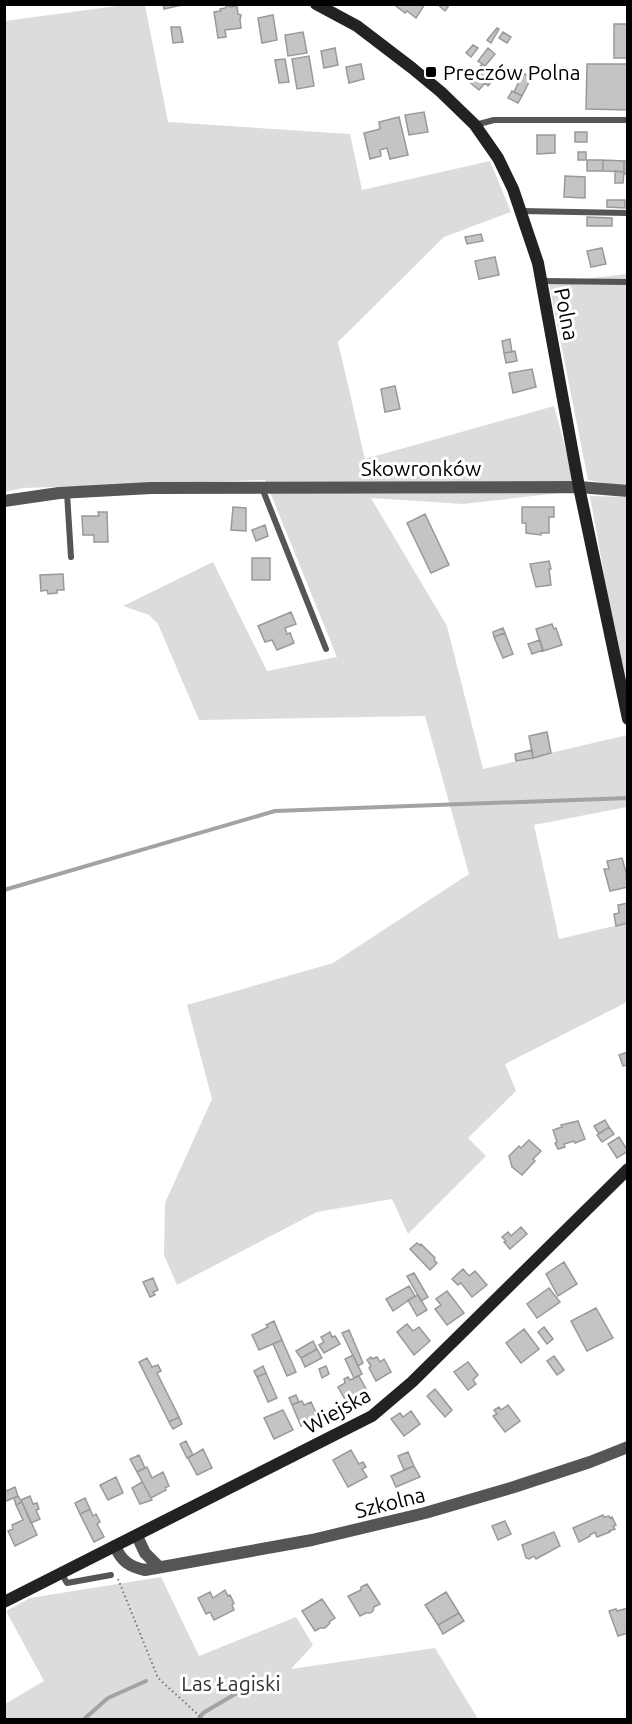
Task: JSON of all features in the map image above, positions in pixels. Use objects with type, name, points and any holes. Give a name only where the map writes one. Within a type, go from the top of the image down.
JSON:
[{"type":"street","name":"Polna","points":[[316,4],[357,26],[441,93],[475,125],[498,158],[513,189],[538,263],[579,487],[627,719]]},
{"type":"street","name":"Skowronków","points":[[4,501],[67,493],[151,488],[579,487],[627,491]]},
{"type":"street","name":"Wiejska","points":[[9,1597],[136,1536],[372,1416],[412,1382],[627,1169]]},
{"type":"street","name":"Szkolna","points":[[126,1563],[145,1570],[312,1540],[425,1514],[626,1450]]},
{"type":"street","points":[[136,1536],[145,1553],[159,1567]]},
{"type":"street","points":[[115,1546],[119,1556],[126,1563]]},
{"type":"lane","points":[[475,125],[494,120],[627,120]]},
{"type":"lane","points":[[521,212],[627,213]]},
{"type":"lane","points":[[541,281],[627,282]]},
{"type":"lane","points":[[262,488],[326,649]]},
{"type":"lane","points":[[67,493],[71,557]]},
{"type":"lane","points":[[61,1573],[67,1583],[111,1575]]},
{"type":"path","points":[[126,1563],[118,1578],[158,1678],[204,1719]]},
{"type":"green space","points":[[124,5],[145,5],[168,122],[350,134],[362,190],[490,161],[511,212],[444,237],[338,342],[365,459],[554,406],[577,491],[463,504],[371,498],[447,626],[483,769],[627,735],[627,807],[534,825],[559,939],[627,923],[627,1002],[505,1064],[516,1091],[468,1138],[486,1156],[408,1234],[392,1199],[317,1212],[177,1285],[164,1255],[165,1203],[212,1099],[187,1005],[333,963],[469,874],[425,716],[199,720],[158,624],[149,615],[123,606],[213,562],[267,671],[337,657],[265,480],[23,488],[5,492],[5,21]]},
{"type":"green space","points":[[627,274],[627,487],[588,480],[549,283]]},
{"type":"green space","points":[[590,496],[627,497],[627,702]]},
{"type":"green space","name":"Las Łagiski","points":[[161,1577],[199,1656],[296,1617],[313,1645],[291,1669],[435,1648],[478,1719],[5,1719],[5,1704],[44,1681],[6,1611],[30,1598]]},
{"type":"building","points":[[163,4],[182,4],[182,5],[164,9]]},
{"type":"building","points":[[397,4],[425,4],[416,18],[407,11],[405,13],[396,6]]},
{"type":"building","points":[[437,4],[450,4],[445,11]]},
{"type":"building","points":[[228,5],[237,6],[238,14],[241,15],[241,28],[225,30],[226,37],[218,38],[214,12],[221,11],[220,9]]},
{"type":"building","points":[[273,15],[277,40],[262,43],[258,18]]},
{"type":"building","points":[[614,24],[628,24],[628,58],[614,58]]},
{"type":"building","points":[[171,27],[180,27],[183,42],[173,43]]},
{"type":"building","points":[[497,28],[499,29],[491,43],[487,40]]},
{"type":"building","points":[[303,32],[307,53],[288,56],[285,35]]},
{"type":"building","points":[[503,32],[511,37],[507,43],[499,38]]},
{"type":"building","points":[[473,45],[478,48],[471,57],[466,53]]},
{"type":"building","points":[[335,48],[338,65],[324,68],[321,51]]},
{"type":"building","points":[[488,48],[495,54],[485,66],[478,61]]},
{"type":"building","points":[[309,56],[314,86],[297,89],[292,59]]},
{"type":"building","points":[[285,59],[289,82],[279,83],[275,60]]},
{"type":"building","points":[[361,64],[364,79],[349,83],[346,67]]},
{"type":"building","points":[[482,64],[493,73],[489,78],[492,81],[488,86],[485,83],[479,90],[468,81]]},
{"type":"building","points":[[587,64],[628,64],[628,110],[586,109]]},
{"type":"building","points":[[523,73],[531,78],[522,96],[514,92]]},
{"type":"building","points":[[512,91],[522,96],[518,103],[508,98]]},
{"type":"building","points":[[424,112],[428,132],[409,135],[405,115]]},
{"type":"building","points":[[399,117],[408,155],[390,159],[387,148],[380,150],[381,156],[370,159],[364,133],[380,129],[379,122]]},
{"type":"building","points":[[575,132],[587,132],[587,142],[575,142]]},
{"type":"building","points":[[537,135],[555,135],[555,153],[537,154]]},
{"type":"building","points":[[578,152],[586,152],[586,160],[578,160]]},
{"type":"building","points":[[587,160],[603,160],[603,171],[587,171]]},
{"type":"building","points":[[603,160],[624,161],[624,172],[603,171]]},
{"type":"building","points":[[624,161],[628,161],[628,174],[624,174]]},
{"type":"building","points":[[615,171],[624,172],[623,183],[615,183]]},
{"type":"building","points":[[565,176],[585,177],[585,198],[564,197]]},
{"type":"building","points":[[607,200],[625,200],[625,208],[607,207]]},
{"type":"building","points":[[587,217],[612,218],[612,226],[587,226]]},
{"type":"building","points":[[481,234],[483,241],[467,244],[465,237]]},
{"type":"building","points":[[602,248],[606,264],[591,267],[587,251]]},
{"type":"building","points":[[495,257],[499,275],[479,279],[475,261]]},
{"type":"building","points":[[510,339],[512,352],[504,353],[502,341]]},
{"type":"building","points":[[515,351],[517,361],[506,363],[504,353]]},
{"type":"building","points":[[532,369],[536,387],[513,393],[509,373]]},
{"type":"building","points":[[395,386],[400,409],[385,412],[381,389]]},
{"type":"building","points":[[233,507],[246,508],[246,531],[231,530]]},
{"type":"building","points":[[522,507],[554,507],[554,517],[549,517],[549,533],[541,533],[541,535],[526,533],[526,523],[522,523]]},
{"type":"building","points":[[98,512],[107,512],[108,542],[94,542],[94,535],[83,535],[82,516],[99,516]]},
{"type":"building","points":[[425,514],[449,565],[431,573],[407,523]]},
{"type":"building","points":[[265,525],[268,536],[256,541],[252,530]]},
{"type":"building","points":[[252,558],[270,558],[270,580],[252,580]]},
{"type":"building","points":[[549,561],[551,585],[536,587],[530,564]]},
{"type":"building","points":[[63,574],[64,590],[48,594],[47,590],[41,591],[40,575]]},
{"type":"building","points":[[291,612],[296,624],[285,628],[294,643],[277,650],[272,640],[265,642],[258,626]]},
{"type":"building","points":[[552,624],[554,629],[556,628],[562,645],[543,651],[536,629]]},
{"type":"building","points":[[503,628],[505,633],[494,637],[493,632]]},
{"type":"building","points":[[505,633],[513,654],[503,658],[494,637]]},
{"type":"building","points":[[540,640],[543,650],[532,654],[528,644]]},
{"type":"building","points":[[547,732],[551,753],[533,758],[529,736]]},
{"type":"building","points":[[532,750],[533,758],[516,761],[515,754]]},
{"type":"building","points":[[622,858],[628,887],[610,891],[604,869],[609,869],[607,861]]},
{"type":"building","points":[[628,903],[628,923],[616,926],[614,914],[619,913],[618,905]]},
{"type":"building","points":[[628,1052],[628,1065],[623,1066],[619,1055]]},
{"type":"building","points":[[605,1120],[609,1127],[599,1134],[594,1126]]},
{"type":"building","points":[[578,1121],[585,1139],[564,1144],[565,1147],[558,1149],[553,1130],[562,1127],[561,1125]]},
{"type":"building","points":[[609,1127],[614,1134],[602,1142],[597,1135]]},
{"type":"building","points":[[619,1137],[628,1151],[617,1158],[608,1144]]},
{"type":"building","points":[[529,1140],[541,1151],[522,1175],[512,1167],[509,1156]]},
{"type":"building","points":[[521,1227],[527,1234],[510,1249],[502,1237],[508,1232],[511,1236]]},
{"type":"building","points":[[417,1243],[435,1258],[437,1263],[430,1270],[410,1249]]},
{"type":"building","points":[[564,1262],[577,1284],[558,1296],[546,1274]]},
{"type":"building","points":[[463,1269],[469,1276],[475,1271],[487,1285],[472,1297],[461,1283],[458,1285],[452,1279]]},
{"type":"building","points":[[414,1273],[428,1297],[421,1301],[407,1276]]},
{"type":"building","points":[[153,1278],[158,1290],[150,1297],[143,1282]]},
{"type":"building","points":[[409,1286],[415,1296],[393,1311],[386,1299]]},
{"type":"building","points":[[549,1288],[560,1302],[537,1318],[527,1304]]},
{"type":"building","points":[[447,1291],[464,1313],[447,1325],[435,1309],[441,1305],[436,1299]]},
{"type":"building","points":[[418,1295],[427,1310],[417,1316],[408,1300]]},
{"type":"building","points":[[596,1308],[613,1338],[587,1351],[571,1321]]},
{"type":"building","points":[[274,1321],[282,1340],[259,1350],[252,1335],[268,1327],[266,1325]]},
{"type":"building","points":[[407,1324],[413,1331],[419,1327],[430,1341],[414,1355],[397,1332]]},
{"type":"building","points":[[544,1327],[553,1339],[547,1344],[538,1332]]},
{"type":"building","points":[[524,1329],[539,1349],[521,1363],[506,1343]]},
{"type":"building","points":[[349,1330],[363,1363],[358,1366],[342,1333]]},
{"type":"building","points":[[330,1332],[340,1344],[324,1353],[319,1345],[324,1342],[321,1337]]},
{"type":"building","points":[[282,1340],[296,1372],[287,1376],[273,1344]]},
{"type":"building","points":[[313,1341],[317,1349],[301,1358],[296,1351]]},
{"type":"building","points":[[317,1349],[322,1358],[305,1367],[301,1358]]},
{"type":"building","points":[[353,1355],[362,1374],[354,1378],[345,1359]]},
{"type":"building","points":[[554,1356],[564,1370],[557,1375],[547,1361]]},
{"type":"building","points":[[371,1357],[372,1359],[377,1357],[380,1362],[384,1359],[391,1372],[376,1381],[367,1360]]},
{"type":"building","points":[[147,1358],[152,1367],[158,1365],[161,1371],[157,1373],[179,1417],[169,1422],[139,1362]]},
{"type":"building","points":[[468,1362],[478,1375],[473,1380],[476,1384],[468,1390],[454,1372]]},
{"type":"building","points":[[263,1366],[266,1373],[257,1377],[254,1371]]},
{"type":"building","points":[[326,1366],[329,1374],[322,1378],[319,1369]]},
{"type":"building","points":[[266,1373],[277,1398],[268,1402],[257,1377]]},
{"type":"building","points":[[359,1376],[367,1391],[346,1401],[338,1387],[345,1383],[344,1379],[348,1377],[350,1380]]},
{"type":"building","points":[[435,1389],[452,1410],[445,1417],[427,1396]]},
{"type":"building","points":[[296,1395],[299,1402],[292,1405],[289,1398]]},
{"type":"building","points":[[302,1401],[304,1405],[311,1402],[319,1419],[301,1426],[292,1405]]},
{"type":"building","points":[[508,1405],[520,1421],[505,1432],[493,1416],[497,1414],[494,1410],[499,1407],[501,1410]]},
{"type":"building","points":[[283,1410],[293,1430],[274,1439],[264,1418]]},
{"type":"building","points":[[411,1411],[420,1424],[404,1436],[391,1419],[400,1413],[403,1417]]},
{"type":"building","points":[[179,1417],[182,1424],[173,1429],[169,1422]]},
{"type":"building","points":[[186,1441],[193,1455],[187,1458],[180,1444]]},
{"type":"building","points":[[203,1449],[212,1468],[197,1475],[188,1458]]},
{"type":"building","points":[[351,1450],[359,1464],[363,1462],[366,1467],[362,1469],[367,1477],[348,1487],[333,1460]]},
{"type":"building","points":[[408,1452],[414,1466],[404,1470],[398,1456]]},
{"type":"building","points":[[139,1455],[145,1468],[137,1472],[130,1459]]},
{"type":"building","points":[[414,1466],[420,1477],[396,1487],[391,1476]]},
{"type":"building","points":[[147,1467],[152,1478],[163,1472],[169,1486],[151,1498],[137,1472]]},
{"type":"building","points":[[116,1477],[123,1493],[108,1500],[100,1485]]},
{"type":"building","points":[[142,1482],[152,1500],[140,1504],[132,1488]]},
{"type":"building","points":[[15,1487],[18,1496],[4,1502],[4,1492]]},
{"type":"building","points":[[18,1496],[22,1502],[16,1505],[14,1498]]},
{"type":"building","points":[[30,1496],[33,1504],[37,1503],[39,1509],[36,1510],[40,1519],[31,1523],[21,1500]]},
{"type":"building","points":[[85,1498],[90,1509],[80,1514],[75,1503]]},
{"type":"building","points":[[22,1502],[37,1535],[15,1546],[8,1531],[13,1529],[12,1525],[23,1520],[16,1505]]},
{"type":"building","points":[[90,1509],[93,1516],[96,1514],[100,1522],[97,1524],[104,1537],[94,1542],[80,1514]]},
{"type":"building","points":[[603,1515],[612,1517],[616,1525],[613,1526],[615,1529],[597,1537],[595,1532],[579,1542],[573,1528]]},
{"type":"building","points":[[505,1521],[511,1534],[498,1540],[492,1526]]},
{"type":"building","points":[[554,1532],[560,1546],[536,1559],[534,1556],[526,1558],[522,1545]]},
{"type":"building","points":[[367,1584],[380,1604],[370,1613],[360,1616],[348,1596],[361,1590],[361,1587]]},
{"type":"building","points":[[225,1590],[234,1603],[232,1605],[234,1610],[214,1620],[210,1612],[206,1614],[198,1598],[210,1592],[213,1598]]},
{"type":"building","points":[[446,1592],[459,1613],[438,1625],[425,1605]]},
{"type":"building","points":[[322,1599],[335,1618],[325,1628],[315,1631],[302,1611]]},
{"type":"building","points":[[628,1608],[628,1628],[626,1629],[628,1633],[618,1636],[609,1611]]},
{"type":"building","points":[[459,1613],[464,1621],[443,1634],[438,1625]]},
{"type":"waterway","points":[[4,890],[275,811],[628,798]]},
{"type":"waterway","points":[[83,1720],[108,1698],[146,1681]]},
{"type":"waterway","points":[[198,1720],[203,1713],[237,1693]]},
{"type":"place","name":"Preczów Polna","points":[[431,72]]}]
